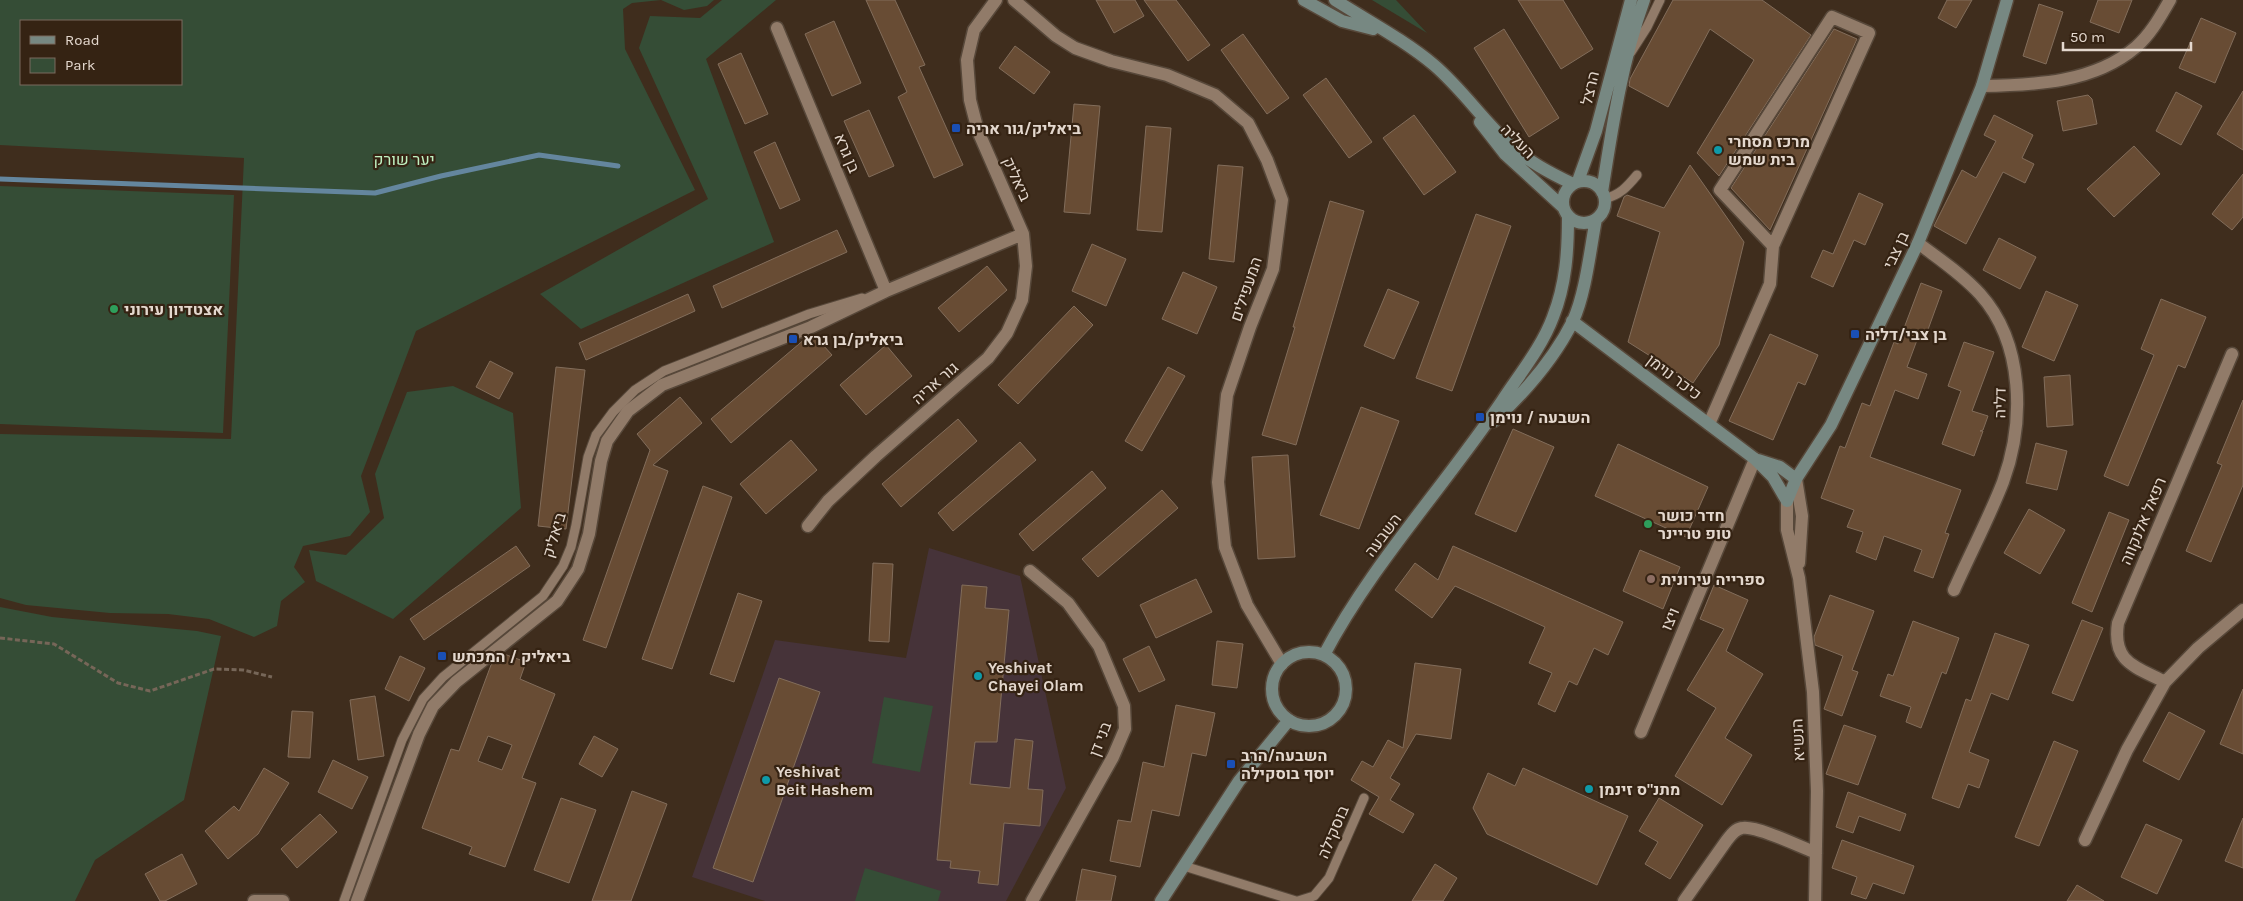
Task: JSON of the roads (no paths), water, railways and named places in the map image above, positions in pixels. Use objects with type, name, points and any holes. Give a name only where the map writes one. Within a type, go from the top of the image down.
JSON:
[{"type":"main road","name":"העליה","points":[[1304,0],[1342,21],[1387,33]]},
{"type":"main road","name":"העליה","points":[[1335,0],[1434,66],[1460,90],[1515,149],[1536,164],[1575,182]]},
{"type":"main road","name":"הרצל","points":[[1575,182],[1596,131],[1631,0]]},
{"type":"main road","name":"הרצל","points":[[1603,195],[1612,131],[1627,58],[1644,0]]},
{"type":"main road","name":"בן צבי","points":[[1787,501],[1796,479],[1831,425],[1918,242],[1982,86],[2007,0]]},
{"type":"main road","name":"העליה","points":[[1460,90],[1493,141],[1566,212]]},
{"type":"main road","points":[[1575,182],[1592,182],[1603,195],[1603,210],[1596,219],[1585,223],[1573,221],[1566,212],[1564,193],[1575,182]]},
{"type":"main road","name":"השבעה","points":[[1324,656],[1342,622],[1369,581],[1476,439],[1536,350],[1553,319],[1564,282],[1568,249],[1566,212]]},
{"type":"main road","name":"השבעה","points":[[1476,439],[1506,410],[1547,360],[1572,321],[1578,305],[1596,219]]},
{"type":"main road","name":"כיכר נוימן","points":[[1572,321],[1755,459]]},
{"type":"main road","points":[[1755,459],[1780,467],[1796,479]]},
{"type":"main road","points":[[1755,459],[1773,478],[1787,501]]},
{"type":"main road","points":[[1306,653],[1324,656],[1338,667],[1346,684],[1346,693],[1339,711],[1325,723],[1316,726],[1297,724],[1289,720],[1277,707],[1272,690],[1277,672],[1289,658],[1306,653]]},
{"type":"main road","points":[[1161,901],[1240,781],[1289,720]]},
{"type":"street","name":"ביאליק","points":[[357,901],[419,734],[433,706],[456,682],[557,601],[578,569],[587,542],[601,461],[607,441],[628,411],[662,385],[811,326],[886,291],[1023,234],[978,131],[970,100],[966,60],[974,30],[996,0]]},
{"type":"street","name":"המעפילים","points":[[1014,0],[1056,36],[1074,48],[1111,61],[1167,75],[1215,95],[1248,123],[1267,160],[1282,200],[1273,269],[1226,395],[1218,482],[1225,547],[1248,605],[1282,664]]},
{"type":"street","points":[[1982,86],[2011,86],[2082,76],[2114,62],[2136,47],[2153,28],[2170,0]]},
{"type":"street","points":[[1709,424],[1770,284],[1773,246],[1869,34],[1832,16],[1720,190],[1773,246]]},
{"type":"street","name":"בן גרא","points":[[777,28],[886,291]]},
{"type":"street","name":"גור אריה","points":[[808,526],[828,501],[876,456],[988,358],[1007,333],[1022,300],[1026,266],[1023,234]]},
{"type":"street","name":"דליה","points":[[1918,242],[1954,270],[1985,301],[2004,328],[2012,355],[2017,386],[2015,434],[2003,480],[1954,590]]},
{"type":"street","name":"רפאל אלנקווה","points":[[2164,682],[2130,664],[2121,655],[2116,638],[2118,623],[2232,354]]},
{"type":"street","name":"ויצו","points":[[1641,732],[1755,459]]},
{"type":"street","name":"הנשיא","points":[[1796,479],[1802,516],[1799,578]]},
{"type":"street","name":"הנשיא","points":[[1787,501],[1787,530],[1799,578],[1812,692],[1817,791],[1815,901]]},
{"type":"street","name":"בני דן","points":[[1030,572],[1068,603],[1099,646],[1124,706],[1125,729],[1112,757],[1032,901]]},
{"type":"street","points":[[2085,840],[2127,750],[2164,682],[2198,648],[2243,610]]},
{"type":"street","points":[[1684,901],[1734,831],[1741,828],[1753,828],[1816,853]]},
{"type":"street","points":[[254,901],[283,901]]},
{"type":"lane","name":"הרצל","points":[[1627,58],[1647,27],[1660,0]]},
{"type":"lane","points":[[1603,195],[1616,196],[1637,175]]},
{"type":"lane","name":"ביאליק","points":[[344,901],[402,740],[423,699],[443,677],[543,596],[563,566],[573,540],[588,457],[596,435],[612,412],[635,390],[664,371],[809,314],[886,291]]},
{"type":"lane","name":"בוסקילה","points":[[1297,901],[1314,896],[1329,878],[1364,798]]},
{"type":"lane","points":[[1184,866],[1297,901]]},
{"type":"waterway","points":[[0,179],[375,193],[441,176],[539,155],[618,166]]},
{"type":"place","name":"ביאליק/גור אריה","points":[[956,128]]},
{"type":"place","name":"מרכז מסחרי בית שמש","points":[[1718,150]]},
{"type":"place","name":"אצטדיון עירוני","points":[[114,309]]},
{"type":"place","name":"בן צבי/דליה","points":[[1855,334]]},
{"type":"place","name":"ביאליק/בן גרא","points":[[793,339]]},
{"type":"place","name":"השבעה / נוימן","points":[[1480,417]]},
{"type":"place","name":"חדר כושר טופ טריינר","points":[[1648,524]]},
{"type":"place","name":"ספרייה עירונית","points":[[1651,579]]},
{"type":"place","name":"ביאליק / המכתש","points":[[442,656]]},
{"type":"place","name":"Yeshivat Chayei Olam","points":[[978,676]]},
{"type":"place","name":"השבעה/הרב יוסף בוסקילה","points":[[1231,764]]},
{"type":"place","name":"Yeshivat Beit Hashem","points":[[766,780]]},
{"type":"place","name":"מתנ\"ס זינמן","points":[[1589,789]]},
{"type":"park label","name":"יער שורק","points":[[404,159]]}]
